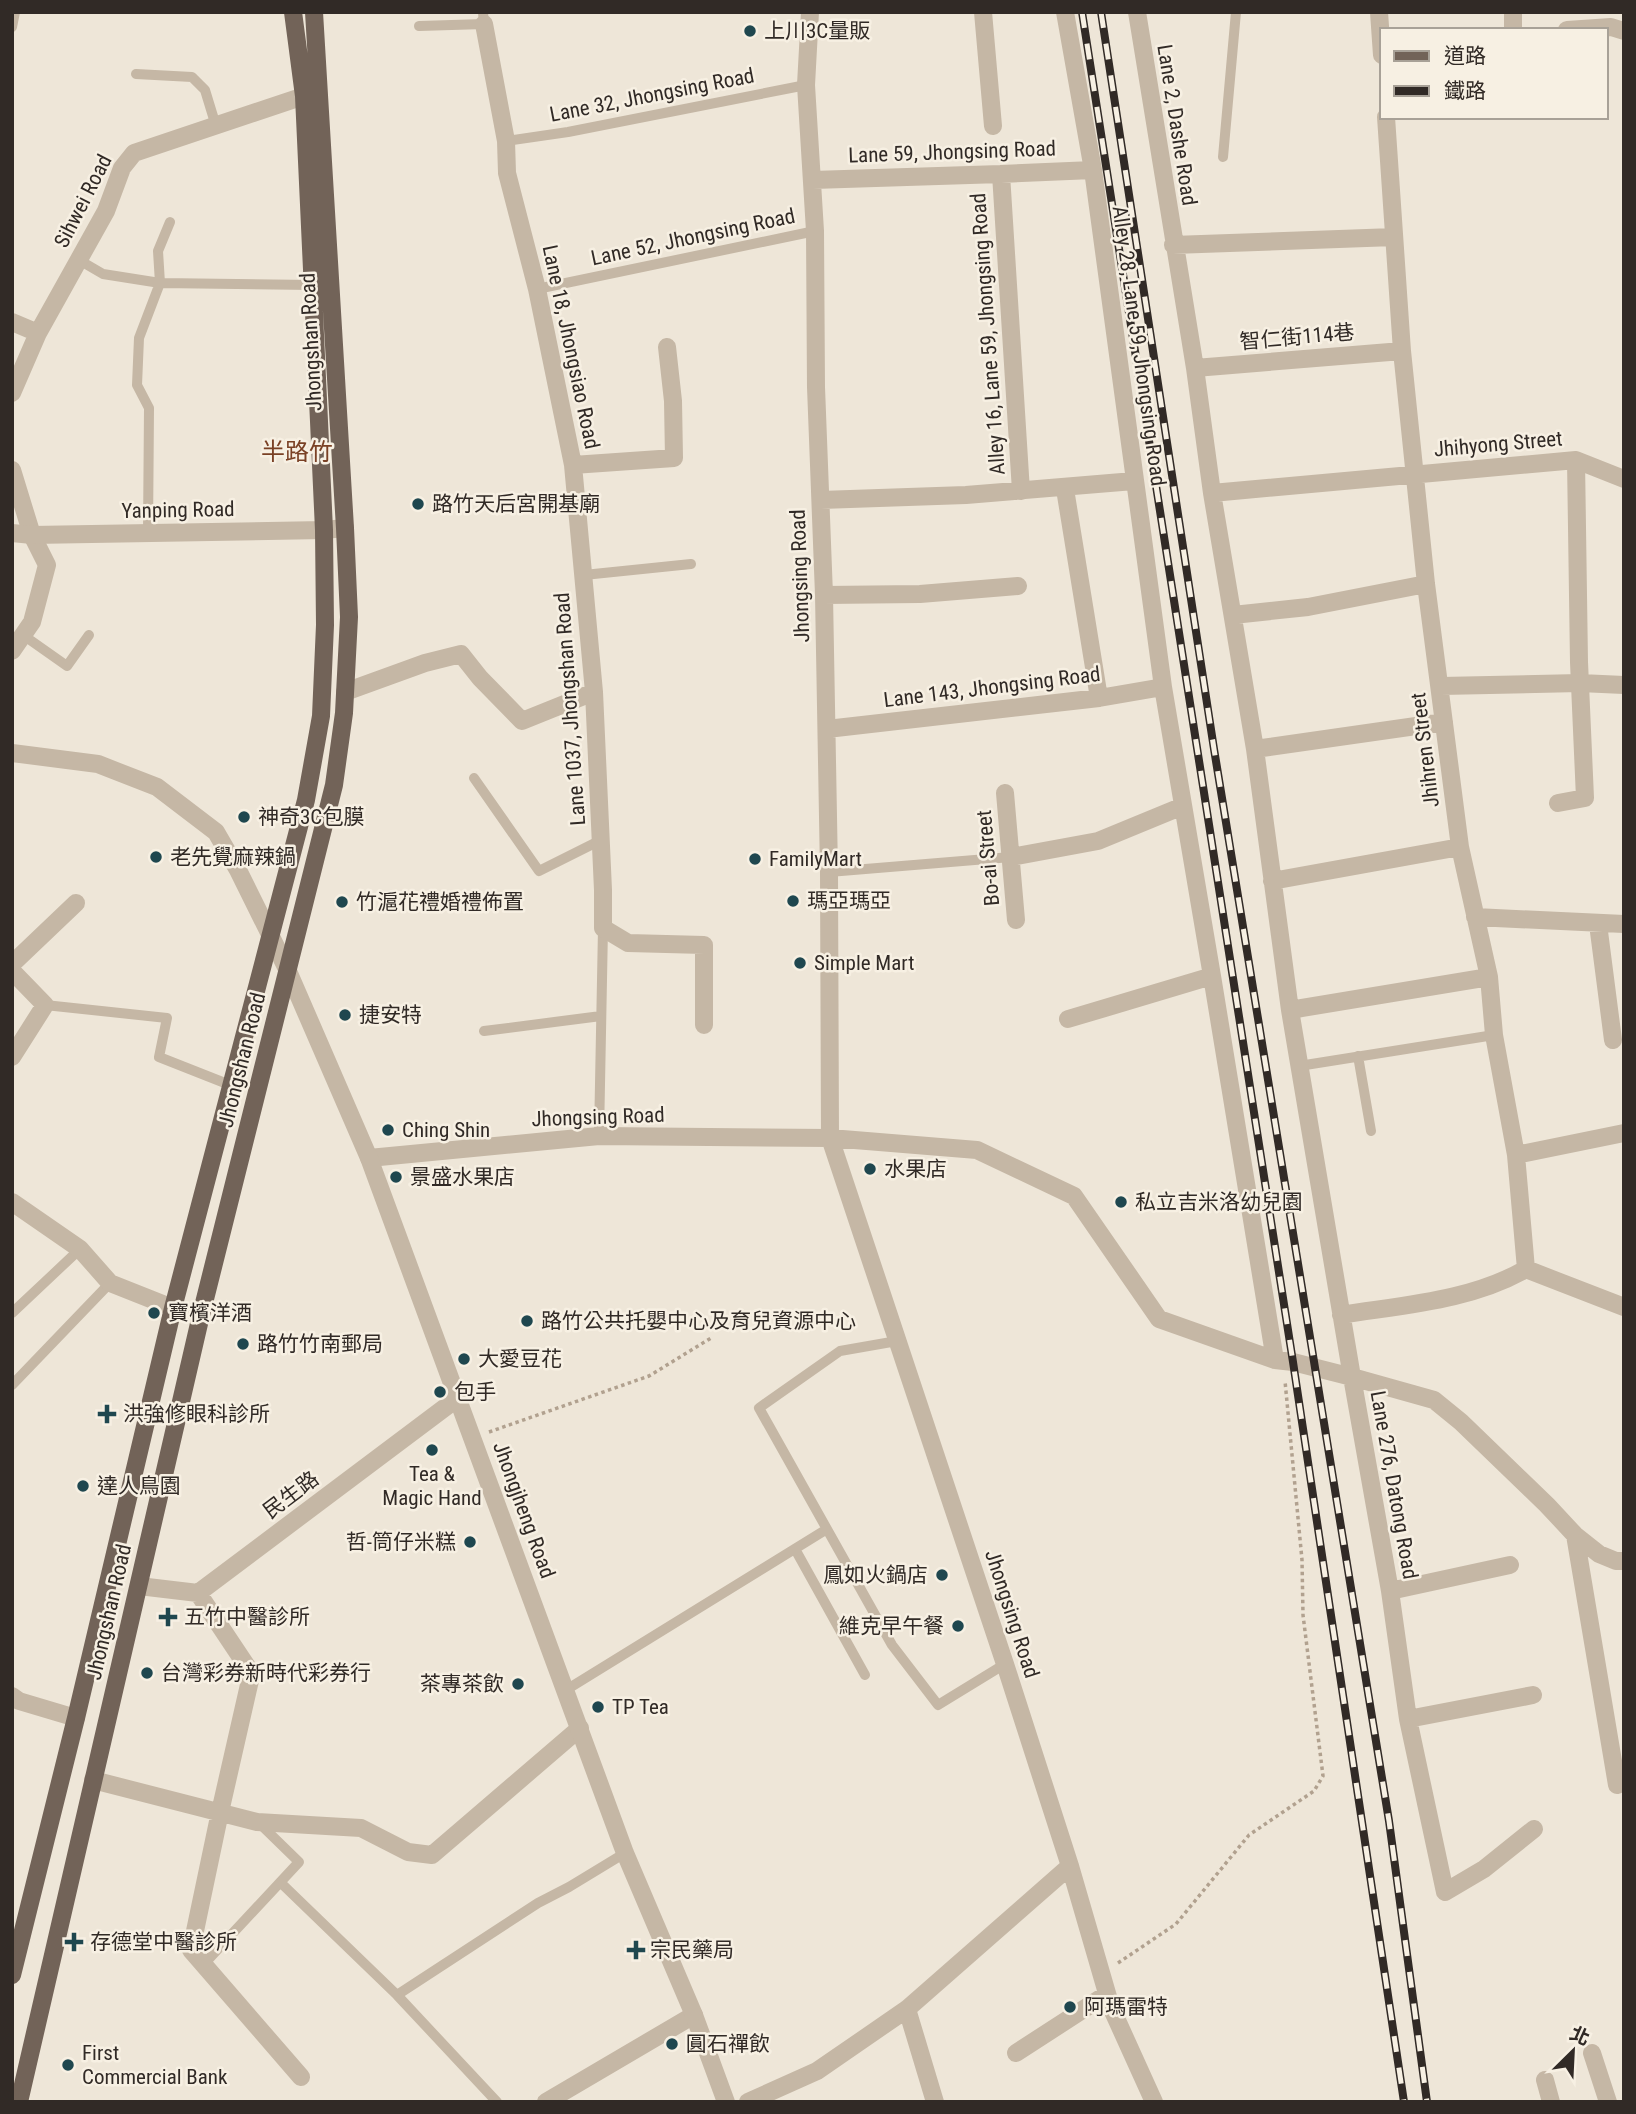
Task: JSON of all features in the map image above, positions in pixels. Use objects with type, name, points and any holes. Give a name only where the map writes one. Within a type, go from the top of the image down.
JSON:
[{"type":"main road","name":"Jhongshan Road","points":[[12,1975],[173,1308],[306,800],[321,716],[325,625],[324,530],[304,96],[293,12]]},
{"type":"main road","name":"Jhongshan Road","points":[[19,2102],[201,1315],[334,785],[344,713],[349,617],[314,12]]},
{"type":"street","name":"Jhongsing Road","points":[[810,12],[806,85],[815,231],[816,387],[824,595],[830,1138],[1005,1664],[1070,1866],[1111,2007],[1154,2102]]},
{"type":"street","points":[[983,12],[993,126]]},
{"type":"street","name":"Alley 28, Lane 59, Jhongsing Road","points":[[1065,12],[1093,170],[1163,687],[1279,1360]]},
{"type":"street","name":"Lane 2, Dashe Road","points":[[1137,12],[1255,750],[1290,1010],[1352,1377]]},
{"type":"street","name":"Lane 18, Jhongsiao Road","points":[[483,18],[506,141],[507,173],[537,289],[573,465],[584,575]]},
{"type":"street","points":[[1581,28],[1616,23]]},
{"type":"street","name":"Sihwei Road","points":[[12,393],[38,333],[106,211],[122,168],[134,153],[304,96]]},
{"type":"street","name":"Jhihren Street","points":[[1386,119],[1402,351],[1426,584],[1460,847],[1489,977],[1494,1035],[1516,1155],[1526,1269]]},
{"type":"street","name":"Lane 59, Jhongsing Road","points":[[813,180],[1093,170]]},
{"type":"street","name":"Alley 16, Lane 59, Jhongsing Road","points":[[1001,174],[1021,491]]},
{"type":"street","points":[[1173,245],[1394,237]]},
{"type":"street","points":[[12,322],[38,333]]},
{"type":"street","points":[[573,465],[674,458],[673,401],[667,347]]},
{"type":"street","name":"智仁街114巷","points":[[1195,368],[1402,351]]},
{"type":"street","points":[[1558,803],[1585,798],[1576,460]]},
{"type":"street","name":"Jhihyong Street","points":[[1212,493],[1576,460],[1624,480]]},
{"type":"street","points":[[12,470],[32,535],[47,565],[33,622],[12,651]]},
{"type":"street","points":[[821,500],[1065,489],[1134,481]]},
{"type":"street","points":[[1065,489],[1099,698]]},
{"type":"street","name":"Yanping Road","points":[[12,533],[32,535],[345,528]]},
{"type":"street","name":"Lane 1037, Jhongshan Road","points":[[584,575],[594,692],[603,928]]},
{"type":"street","points":[[1233,615],[1308,607],[1426,584]]},
{"type":"street","points":[[824,595],[920,594],[1018,586]]},
{"type":"street","points":[[345,692],[425,663],[461,654],[480,678],[522,721],[594,692]]},
{"type":"street","points":[[1441,686],[1580,683],[1624,685]]},
{"type":"street","name":"Lane 143, Jhongsing Road","points":[[827,729],[1099,698],[1163,687]]},
{"type":"street","points":[[1255,750],[1444,722]]},
{"type":"street","name":"Jhongjheng Road","points":[[13,749],[98,764],[157,787],[216,832],[238,870],[288,971],[369,1158],[625,1853],[694,2015],[726,2102]]},
{"type":"street","name":"Bo-ai Street","points":[[1005,793],[1016,920]]},
{"type":"street","points":[[1011,857],[1098,841],[1183,806]]},
{"type":"street","points":[[1272,881],[1460,847]]},
{"type":"street","points":[[12,964],[76,903]]},
{"type":"street","points":[[1475,917],[1624,925]]},
{"type":"street","points":[[1598,924],[1613,1040]]},
{"type":"street","points":[[603,928],[628,943],[704,945],[704,1025]]},
{"type":"street","points":[[12,971],[45,1004],[12,1057]]},
{"type":"street","points":[[1068,1019],[1212,976]]},
{"type":"street","points":[[1290,1010],[1489,977]]},
{"type":"street","points":[[1516,1155],[1624,1133]]},
{"type":"street","name":"Jhongsing Road","points":[[369,1158],[599,1136],[830,1138]]},
{"type":"street","points":[[830,1138],[977,1150],[1074,1196],[1158,1319],[1279,1360],[1352,1377]]},
{"type":"street","points":[[12,1202],[80,1249],[110,1283],[173,1308],[201,1315]]},
{"type":"street","points":[[1341,1315],[1462,1295],[1507,1280],[1526,1269],[1624,1307]]},
{"type":"street","name":"Lane 276, Datong Road","points":[[1535,1829],[1484,1869],[1445,1892],[1408,1719],[1390,1591],[1352,1377],[1434,1399],[1509,1468],[1575,1535],[1599,1554],[1616,1561],[1624,1561]]},
{"type":"street","name":"民生路","points":[[198,1592],[459,1397]]},
{"type":"street","points":[[1575,1535],[1617,1785]]},
{"type":"street","points":[[1390,1591],[1510,1565]]},
{"type":"street","points":[[139,1586],[198,1592],[251,1676],[191,1950],[301,2077]]},
{"type":"street","points":[[1408,1719],[1533,1695]]},
{"type":"street","points":[[12,1696],[19,1701],[76,1718]]},
{"type":"street","points":[[93,1780],[257,1822],[361,1828],[408,1852],[432,1855],[580,1728]]},
{"type":"street","points":[[748,2102],[817,2071],[907,2009],[1070,1866]]},
{"type":"street","points":[[1016,2053],[1107,1994]]},
{"type":"street","points":[[907,2009],[935,2102]]},
{"type":"street","points":[[546,2102],[694,2015]]},
{"type":"street","points":[[1592,2053],[1608,2102]]},
{"type":"street","points":[[1545,2080],[1551,2102]]},
{"type":"lane","points":[[12,27],[15,12]]},
{"type":"lane","points":[[1223,157],[1236,12]]},
{"type":"lane","name":"Lane 18, Jhongsiao Road","points":[[419,26],[483,18]]},
{"type":"lane","points":[[135,74],[192,77],[205,90],[216,125]]},
{"type":"lane","name":"Lane 32, Jhongsing Road","points":[[506,141],[582,129],[806,85]]},
{"type":"lane","points":[[148,533],[149,408],[137,386],[139,338],[160,283],[158,251],[170,222]]},
{"type":"lane","name":"Lane 52, Jhongsing Road","points":[[537,289],[815,231]]},
{"type":"lane","points":[[79,260],[103,274],[160,283],[312,285]]},
{"type":"lane","points":[[584,575],[691,564]]},
{"type":"lane","points":[[23,635],[67,666],[89,635]]},
{"type":"lane","name":"Lane 1037, Jhongshan Road","points":[[474,778],[539,871],[601,841]]},
{"type":"lane","points":[[829,872],[1011,857]]},
{"type":"lane","name":"Lane 1037, Jhongshan Road","points":[[599,1136],[603,928]]},
{"type":"lane","points":[[45,1004],[167,1018],[159,1057],[230,1085]]},
{"type":"lane","points":[[484,1031],[601,1016]]},
{"type":"lane","points":[[1299,1066],[1494,1035]]},
{"type":"lane","points":[[1358,1056],[1371,1130]]},
{"type":"lane","points":[[12,1313],[80,1249]]},
{"type":"lane","points":[[12,1385],[110,1283]]},
{"type":"lane","points":[[897,1341],[840,1351],[759,1408],[892,1645],[938,1705],[1005,1664]]},
{"type":"lane","points":[[566,1690],[827,1529]]},
{"type":"lane","points":[[795,1549],[865,1675]]},
{"type":"lane","points":[[204,1964],[299,1862],[257,1822]]},
{"type":"lane","points":[[397,1995],[538,1903],[569,1888],[625,1853]]},
{"type":"lane","points":[[281,1883],[397,1995],[497,2102]]},
{"type":"path","points":[[473,1437],[649,1376],[711,1338]]},
{"type":"path","points":[[1102,1974],[1176,1924],[1250,1835],[1314,1791],[1323,1776],[1303,1615],[1303,1560],[1279,1360]]},
{"type":"railway","points":[[1082,12],[1293,1362],[1404,2102]]},
{"type":"railway","points":[[1101,12],[1214,749],[1389,1821],[1427,2102]]},
{"type":"place","name":"上川3C量販","points":[[750,31]]},
{"type":"place","name":"路竹天后宮開基廟","points":[[418,504]]},
{"type":"place","name":"神奇3C包膜","points":[[244,817]]},
{"type":"place","name":"老先覺麻辣鍋","points":[[156,857]]},
{"type":"place","name":"FamilyMart","points":[[755,859]]},
{"type":"place","name":"瑪亞瑪亞","points":[[793,901]]},
{"type":"place","name":"竹滬花禮婚禮佈置","points":[[342,902]]},
{"type":"place","name":"Simple Mart","points":[[800,963]]},
{"type":"place","name":"捷安特","points":[[345,1015]]},
{"type":"place","name":"Ching Shin","points":[[388,1130]]},
{"type":"place","name":"水果店","points":[[870,1169]]},
{"type":"place","name":"景盛水果店","points":[[396,1177]]},
{"type":"place","name":"私立吉米洛幼兒園","points":[[1121,1202]]},
{"type":"place","name":"寶檳洋酒","points":[[154,1313]]},
{"type":"place","name":"路竹公共托嬰中心及育兒資源中心","points":[[527,1321]]},
{"type":"place","name":"路竹竹南郵局","points":[[243,1344]]},
{"type":"place","name":"大愛豆花","points":[[464,1359]]},
{"type":"place","name":"包手","points":[[440,1392]]},
{"type":"place","name":"洪強修眼科診所","points":[[107,1414]]},
{"type":"place","name":"Tea & Magic Hand","points":[[432,1450]]},
{"type":"place","name":"達人鳥園","points":[[83,1486]]},
{"type":"place","name":"哲-筒仔米糕","points":[[470,1542]]},
{"type":"place","name":"鳳如火鍋店","points":[[942,1575]]},
{"type":"place","name":"五竹中醫診所","points":[[168,1617]]},
{"type":"place","name":"維克早午餐","points":[[958,1626]]},
{"type":"place","name":"台灣彩券新時代彩券行","points":[[147,1673]]},
{"type":"place","name":"茶專茶飲","points":[[518,1684]]},
{"type":"place","name":"TP Tea","points":[[598,1707]]},
{"type":"place","name":"存德堂中醫診所","points":[[74,1942]]},
{"type":"place","name":"宗民藥局","points":[[636,1950]]},
{"type":"place","name":"阿瑪雷特","points":[[1070,2007]]},
{"type":"place","name":"圓石禪飲","points":[[672,2044]]},
{"type":"place","name":"First Commercial Bank","points":[[68,2065]]},
{"type":"district","name":"半路竹","points":[[297,452]]}]
